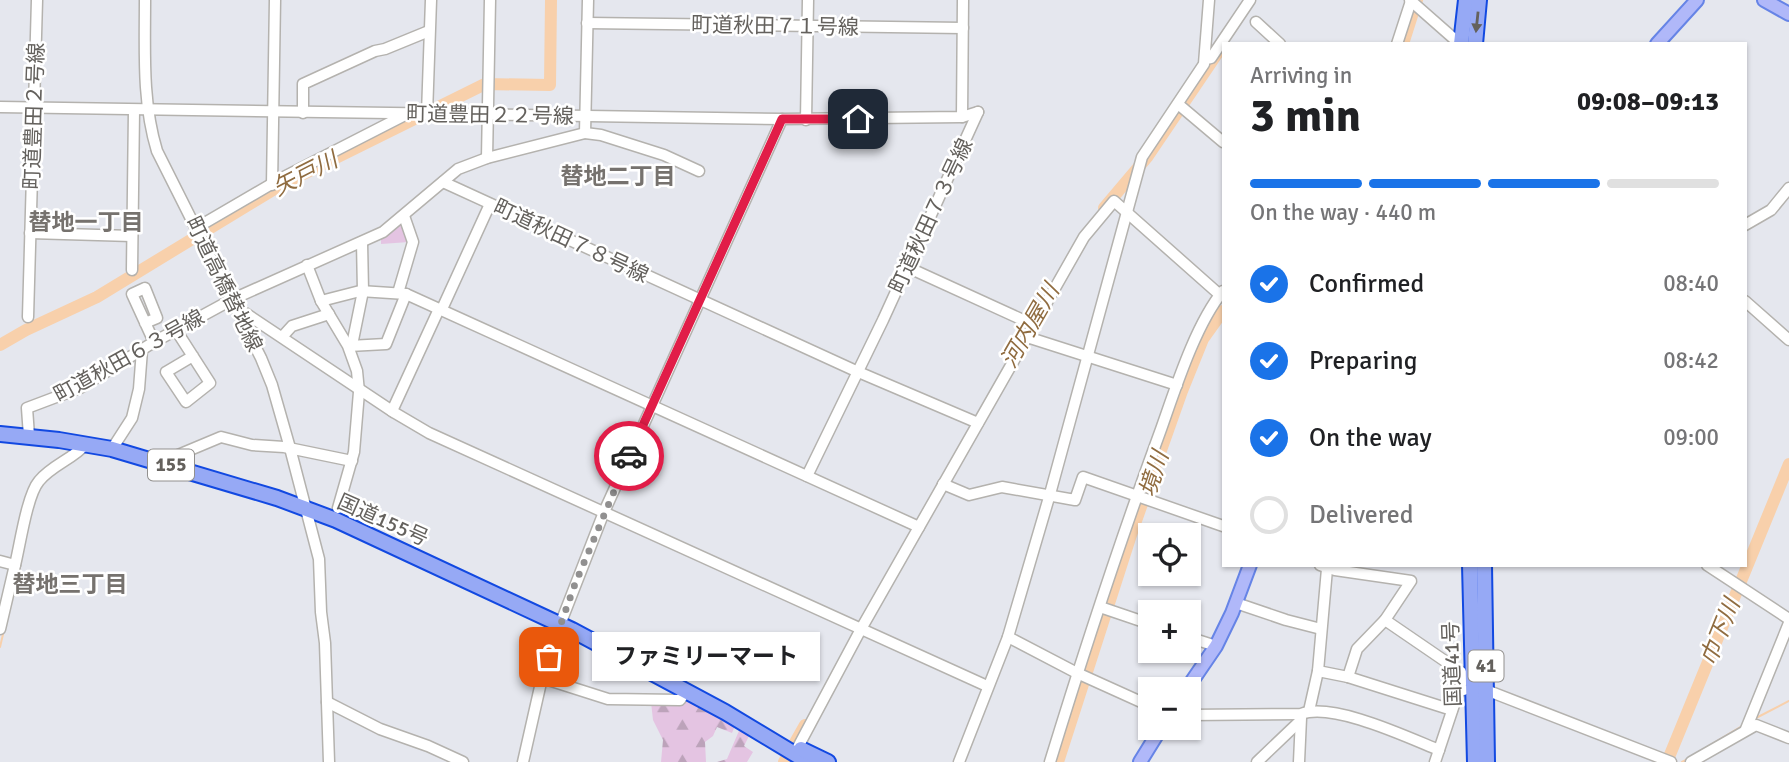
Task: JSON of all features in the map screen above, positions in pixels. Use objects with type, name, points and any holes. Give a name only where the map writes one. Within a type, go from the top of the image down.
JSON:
[{"type":"highway","points":[[1461,42],[1466,0]]},
{"type":"highway","points":[[1475,42],[1479,0]]},
{"type":"highway","name":"国道155号","points":[[0,434],[86,443],[112,449],[305,508],[559,624],[769,736],[808,762]]},
{"type":"highway","name":"国道41号","points":[[1470,567],[1487,762]]},
{"type":"highway","name":"国道41号","points":[[1475,762],[1481,690],[1483,567]]},
{"type":"highway","name":"国道155号","points":[[794,754],[828,762]]},
{"type":"main road","points":[[1659,42],[1697,0]]},
{"type":"main road","points":[[1764,0],[1789,14]]},
{"type":"main road","points":[[1195,677],[1216,646],[1249,567]]},
{"type":"main road","points":[[1140,762],[1154,740]]},
{"type":"street","name":"町道豊田２号線","points":[[28,317],[37,0]]},
{"type":"street","name":"町道高橋替地線","points":[[145,0],[147,110],[158,151],[233,299],[272,385],[305,508],[319,568],[328,762]]},
{"type":"street","points":[[272,185],[275,0]]},
{"type":"street","points":[[427,114],[431,0]]},
{"type":"street","points":[[487,159],[490,0]]},
{"type":"street","points":[[588,0],[585,133],[601,135],[664,155],[699,171]]},
{"type":"street","points":[[806,120],[808,0]]},
{"type":"street","points":[[962,117],[963,0]]},
{"type":"street","points":[[959,762],[1008,637],[1142,158],[1203,68],[1206,59],[1209,0]]},
{"type":"street","points":[[1206,59],[1211,58],[1250,0]]},
{"type":"street","points":[[1398,42],[1410,1],[1459,42]]},
{"type":"street","points":[[1256,22],[1278,42]]},
{"type":"street","name":"町道秋田７１号線","points":[[587,25],[963,31]]},
{"type":"street","points":[[303,113],[303,84],[375,51],[429,31]]},
{"type":"street","points":[[1178,104],[1222,141]]},
{"type":"street","name":"町道豊田２２号線","points":[[0,107],[806,120],[962,117],[978,112]]},
{"type":"street","points":[[132,270],[134,110]]},
{"type":"street","name":"町道秋田７３号線","points":[[807,476],[883,320],[978,112]]},
{"type":"street","points":[[199,232],[272,185],[406,114]]},
{"type":"street","points":[[523,762],[542,678],[559,624],[604,512],[782,119]]},
{"type":"street","name":"町道秋田６３号線","points":[[29,436],[27,408],[80,388],[154,342],[233,299],[383,232],[458,169],[585,133]]},
{"type":"street","name":"町道秋田７８号線","points":[[443,182],[856,372],[978,423]]},
{"type":"street","points":[[1747,224],[1771,210],[1789,188]]},
{"type":"street","points":[[794,754],[861,629],[1084,237],[1114,201],[1222,293],[1197,336],[1177,385],[1141,498],[1077,673],[1050,762]]},
{"type":"street","points":[[394,412],[490,204]]},
{"type":"street","points":[[350,346],[386,344],[402,293],[413,242],[404,216]]},
{"type":"street","points":[[30,233],[132,236]]},
{"type":"street","points":[[350,346],[363,291],[362,242]]},
{"type":"street","points":[[307,265],[321,301],[350,346],[355,363],[358,388],[356,429],[352,461],[338,508]]},
{"type":"street","points":[[907,267],[1034,325]]},
{"type":"street","points":[[321,301],[363,291],[402,293],[919,527]]},
{"type":"street","points":[[1747,303],[1789,340]]},
{"type":"street","points":[[239,313],[245,313],[429,433],[987,686]]},
{"type":"street","points":[[282,337],[292,326],[330,314]]},
{"type":"street","points":[[145,323],[154,342]]},
{"type":"street","points":[[176,330],[193,356],[210,383],[186,402],[166,372],[193,356]]},
{"type":"street","points":[[1027,337],[1177,385]]},
{"type":"street","points":[[112,449],[132,418],[139,389],[142,350]]},
{"type":"street","points":[[174,466],[178,455],[218,437],[352,461]]},
{"type":"street","points":[[0,629],[31,497],[37,482],[77,454],[86,443]]},
{"type":"street","points":[[943,484],[969,495],[1002,487],[1075,500],[1083,477],[1222,526]]},
{"type":"street","points":[[0,561],[15,565]]},
{"type":"street","points":[[1299,762],[1304,715],[1318,671],[1329,567],[1376,570],[1411,580],[1385,620],[1357,649],[1348,677]]},
{"type":"street","points":[[1710,567],[1789,621],[1746,729]]},
{"type":"street","points":[[1236,603],[1321,629]]},
{"type":"street","points":[[1100,607],[1138,620]]},
{"type":"street","points":[[1385,620],[1461,672],[1463,678],[1435,762]]},
{"type":"street","points":[[1008,637],[1138,701]]},
{"type":"street","points":[[1201,641],[1216,646]]},
{"type":"street","points":[[1318,671],[1348,677],[1452,710]]},
{"type":"street","points":[[542,678],[608,699],[680,700],[686,691]]},
{"type":"street","points":[[1459,690],[1481,690],[1671,762]]},
{"type":"street","points":[[327,702],[380,729],[463,762]]},
{"type":"street","points":[[1201,715],[1304,715],[1333,712],[1439,750]]},
{"type":"street","points":[[1257,762],[1304,715]]},
{"type":"street","points":[[1691,762],[1756,725],[1789,738]]},
{"type":"green space","points":[[400,221],[404,222],[409,242],[381,244],[381,238]]},
{"type":"green space","points":[[677,690],[736,723],[732,733],[717,727],[713,736],[705,742],[706,762],[661,762],[663,740],[653,720],[651,702],[666,700]]},
{"type":"green space","points":[[741,726],[751,732],[744,746],[753,752],[747,762],[717,762],[727,759]]},
{"type":"waterway","name":"矢戸川","points":[[0,345],[97,297],[281,185],[485,84],[550,85],[551,0]]},
{"type":"waterway","name":"境川","points":[[1404,42],[1417,0]]},
{"type":"waterway","name":"河内屋川","points":[[1104,208],[1148,156],[1219,51]]},
{"type":"waterway","name":"境川","points":[[1058,762],[1131,535],[1182,391],[1203,339],[1222,312]]},
{"type":"waterway","name":"巾下川","points":[[1747,567],[1789,464]]},
{"type":"waterway","name":"巾下川","points":[[1667,762],[1747,567]]},
{"type":"waterway","points":[[0,647],[4,630]]},
{"type":"waterway","points":[[1756,718],[1789,701]]},
{"type":"waterway","name":"河内屋川","points":[[784,762],[805,725]]},
{"type":"waterway","points":[[1702,750],[1742,726]]},
{"type":"waterway","points":[[1682,762],[1688,759]]},
{"type":"way so far","points":[[549,657],[559,624],[629,456]]},
{"type":"place","name":"ファミリーマート","points":[[549,657]]},
{"type":"district","name":"替地二丁目","points":[[618,176]]},
{"type":"district","name":"替地一丁目","points":[[86,222]]},
{"type":"district","name":"替地三丁目","points":[[70,584]]},
{"type":"route","points":[[629,456],[782,119],[858,119]]}]
